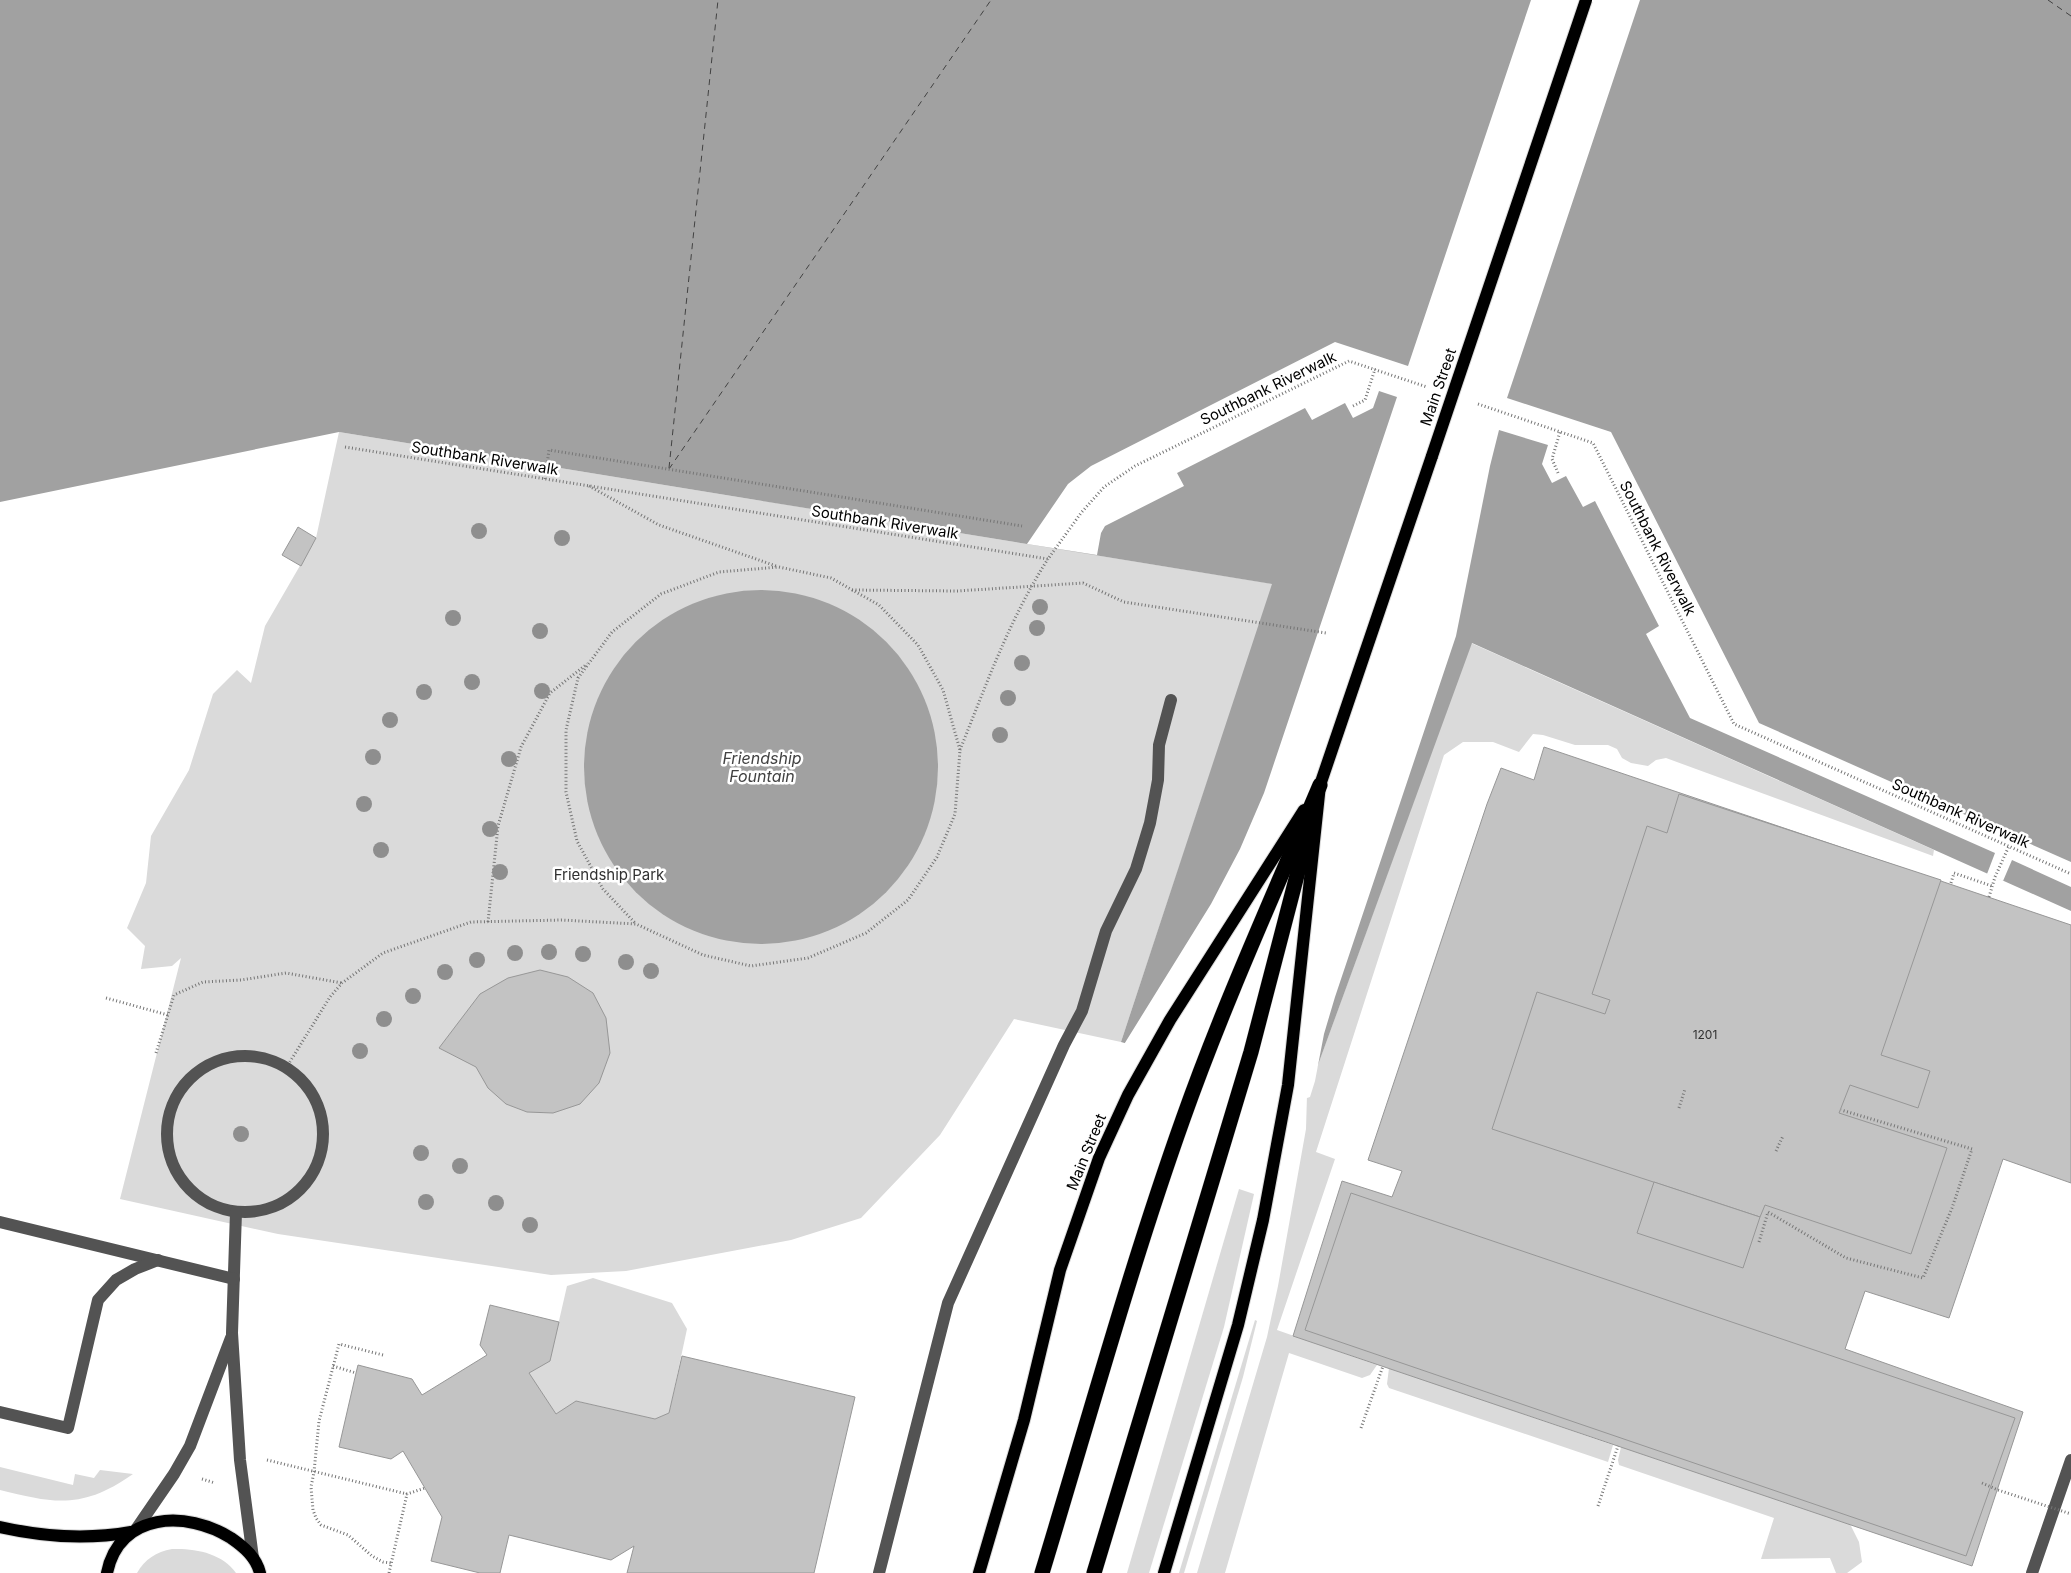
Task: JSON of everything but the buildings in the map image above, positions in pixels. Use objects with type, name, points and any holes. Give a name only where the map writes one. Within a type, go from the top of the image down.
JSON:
[{"type":"highway","points":[[1042,1573],[1157,1197],[1193,1091],[1320,785]]},
{"type":"highway","points":[[1094,1573],[1266,1001],[1320,785]]},
{"type":"main road","name":"Main Street","points":[[1164,1573],[1245,1301],[1263,1220],[1282,1121],[1296,1019],[1320,785],[1586,0]]},
{"type":"main road","name":"Main Street","points":[[978,1573],[1022,1427],[1051,1304],[1068,1244],[1099,1158],[1139,1073],[1184,997],[1320,785]]},
{"type":"main road","points":[[0,1527],[59,1537],[89,1538],[134,1530],[148,1524],[173,1520],[200,1524],[233,1540],[260,1568]]},
{"type":"main road","points":[[107,1573],[117,1548],[134,1530]]},
{"type":"lane","points":[[879,1573],[948,1303],[1064,1044],[1082,1011],[1106,931],[1136,869],[1150,823],[1158,780],[1158,745],[1171,700]]},
{"type":"lane","points":[[237,1056],[263,1058],[286,1068],[306,1085],[319,1108],[324,1134],[319,1160],[307,1183],[287,1201],[262,1211],[236,1212],[211,1205],[190,1191],[175,1171],[167,1146],[167,1130],[176,1097],[192,1077],[212,1063],[237,1056]]},
{"type":"lane","points":[[236,1212],[232,1333],[240,1460],[260,1568]]},
{"type":"lane","points":[[0,1222],[234,1279]]},
{"type":"lane","points":[[0,1412],[68,1428],[98,1300],[116,1280],[135,1269],[158,1260]]},
{"type":"lane","points":[[134,1530],[174,1474],[190,1446],[232,1333]]},
{"type":"lane","points":[[2032,1573],[2071,1460]]},
{"type":"path","name":"Southbank Riverwalk","points":[[344,447],[1048,559],[1081,513],[1104,487],[1135,466],[1349,361],[1431,388]]},
{"type":"path","points":[[1353,406],[1365,400],[1375,369]]},
{"type":"path","name":"Southbank Riverwalk","points":[[1477,404],[1592,443],[1734,724],[2071,874]]},
{"type":"path","points":[[1558,473],[1552,459],[1560,432]]},
{"type":"path","points":[[544,479],[550,450],[1022,526]]},
{"type":"path","points":[[587,485],[659,526],[779,567],[831,578],[879,605],[918,645],[943,690],[960,750]]},
{"type":"path","points":[[286,1068],[330,998],[342,983],[383,954],[471,922],[562,920],[636,924],[704,955],[751,966],[808,958],[866,933],[908,900],[937,857],[954,814],[960,750],[1029,588],[1048,559]]},
{"type":"path","points":[[636,924],[603,889],[577,841],[566,792],[566,730],[578,678],[612,632],[661,594],[719,572],[779,567]]},
{"type":"path","points":[[852,590],[956,591],[1029,588],[1083,583],[1124,602],[1326,633]]},
{"type":"path","points":[[488,922],[498,826],[521,747],[550,693],[592,660]]},
{"type":"path","points":[[1989,897],[1995,877],[2009,846]]},
{"type":"path","points":[[1951,883],[1954,873],[1992,886]]},
{"type":"path","points":[[156,1053],[174,995],[203,982],[241,980],[286,973],[342,983]]},
{"type":"path","points":[[106,998],[168,1015]]},
{"type":"path","points":[[1679,1108],[1685,1089]]},
{"type":"path","points":[[1759,1242],[1768,1212],[1846,1258],[1924,1278],[1952,1208],[1972,1149],[1841,1110]]},
{"type":"path","points":[[1776,1151],[1783,1136]]},
{"type":"path","points":[[383,1355],[339,1344],[319,1421],[311,1498],[316,1518],[320,1525],[348,1535],[372,1556],[383,1562],[391,1563]]},
{"type":"path","points":[[333,1366],[356,1373]]},
{"type":"path","points":[[1361,1428],[1383,1366]]},
{"type":"path","points":[[1598,1506],[1618,1446]]},
{"type":"path","points":[[265,1460],[407,1494],[425,1488]]},
{"type":"path","points":[[195,1477],[222,1485]]},
{"type":"path","points":[[1982,1483],[2071,1514]]},
{"type":"path","points":[[389,1573],[407,1494]]},
{"type":"green space","name":"Friendship Park","points":[[339,432],[1273,584],[1121,1042],[1014,1019],[940,1135],[861,1218],[791,1240],[626,1271],[551,1275],[278,1234],[120,1199],[181,958],[172,966],[141,969],[145,946],[127,928],[146,883],[151,836],[189,770],[213,694],[237,670],[251,683],[265,626],[316,538]]},
{"type":"green space","points":[[1471,643],[1934,850],[1933,856],[1666,758],[1656,760],[1648,766],[1631,763],[1622,758],[1617,749],[1608,745],[1575,745],[1543,735],[1533,734],[1519,752],[1493,742],[1463,742],[1444,755],[1316,1152],[1335,1159],[1277,1330],[1377,1365],[1370,1375],[1362,1378],[1289,1353],[1225,1573],[1197,1573],[1267,1337],[1306,1129],[1307,1095]]},
{"type":"green space","points":[[1239,1189],[1254,1194],[1224,1327],[1149,1573],[1127,1573]]},
{"type":"green space","points":[[593,1278],[672,1303],[687,1329],[669,1413],[655,1419],[577,1401],[556,1414],[529,1373],[550,1360],[567,1286]]},
{"type":"green space","points":[[1255,1320],[1257,1321],[1243,1377],[1184,1573],[1179,1573]]},
{"type":"green space","points":[[1389,1368],[1613,1445],[1608,1462],[1389,1388],[1387,1384]]},
{"type":"green space","points":[[1621,1447],[1850,1524],[1859,1542],[1862,1562],[1847,1573],[1836,1573],[1830,1558],[1761,1559],[1774,1518],[1619,1465],[1618,1460]]},
{"type":"green space","points":[[0,1467],[73,1485],[75,1474],[94,1478],[100,1470],[133,1474],[99,1493],[84,1498],[54,1500],[0,1490]]},
{"type":"green space","points":[[172,1549],[199,1551],[216,1556],[236,1573],[137,1573],[152,1557]]},
{"type":"water","points":[[0,0],[2071,0],[2071,911],[1472,643],[1307,1095],[1121,1042],[1272,584],[339,432],[0,502]]},
{"type":"water","name":"Friendship Fountain","points":[[761,590],[795,594],[829,604],[859,620],[886,642],[908,669],[924,699],[934,733],[938,767],[934,801],[924,835],[908,865],[886,892],[859,914],[829,930],[795,940],[761,944],[727,940],[693,930],[663,914],[636,892],[614,865],[598,835],[588,801],[584,767],[588,733],[598,699],[614,669],[636,642],[663,620],[693,604],[727,594]]},
{"type":"pier","points":[[1531,0],[1640,0],[1507,398],[1611,432],[1759,723],[2071,862],[2071,887],[2012,860],[2003,881],[1987,874],[1995,853],[1690,718],[1646,634],[1659,626],[1595,501],[1583,507],[1566,476],[1552,483],[1542,464],[1548,445],[1499,430],[1456,636],[1335,997],[1324,1034],[1310,1097],[1307,1098],[1123,1046],[1211,904],[1240,849],[1264,793],[1397,397],[1379,391],[1373,408],[1353,418],[1345,403],[1312,420],[1305,408],[1177,473],[1184,486],[1105,526],[1101,533],[1097,555],[1027,544],[1068,484],[1091,466],[1335,342],[1408,366]]},
{"type":"ferry route","points":[[669,468],[718,0]]},
{"type":"ferry route","points":[[669,469],[991,0]]},
{"type":"ferry route","points":[[2048,0],[2071,16]]}]
